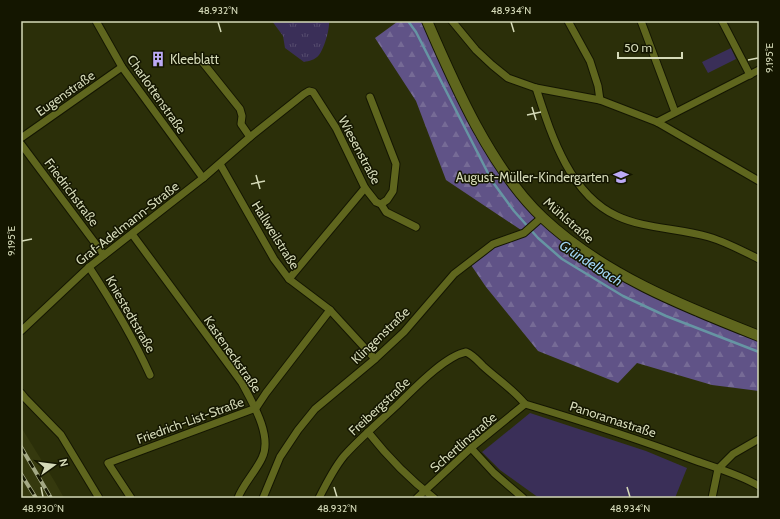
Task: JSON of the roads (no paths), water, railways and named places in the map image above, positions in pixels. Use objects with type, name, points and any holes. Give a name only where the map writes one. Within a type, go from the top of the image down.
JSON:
[{"type":"main road","name":"Mühlstraße","points":[[427,21],[470,114],[507,176],[539,219],[582,250],[615,271],[708,316],[759,336]]},
{"type":"street","name":"Charlottenstraße","points":[[96,21],[122,67],[203,178]]},
{"type":"street","points":[[452,21],[476,50],[508,78],[536,88],[600,100],[657,122],[758,179]]},
{"type":"street","points":[[568,21],[590,61],[598,86],[600,100]]},
{"type":"street","points":[[640,21],[675,112]]},
{"type":"street","points":[[722,21],[750,75]]},
{"type":"street","points":[[200,59],[240,109],[242,124],[250,137]]},
{"type":"street","name":"Eugenstraße","points":[[21,138],[122,67]]},
{"type":"street","points":[[657,122],[759,70]]},
{"type":"street","points":[[536,88],[544,113],[566,165],[582,189],[600,206],[617,216],[639,223],[709,237],[759,259]]},
{"type":"street","name":"Graf-Adelmann-Straße","points":[[21,331],[89,267],[203,178],[250,137],[309,91]]},
{"type":"street","name":"Wiesenstraße","points":[[309,91],[313,92],[336,128],[365,188],[376,202],[381,204],[386,212],[416,227]]},
{"type":"street","points":[[370,97],[396,164],[393,191],[387,200],[381,204]]},
{"type":"street","name":"Friedrichstraße","points":[[21,144],[104,255]]},
{"type":"street","name":"Hallweilstraße","points":[[220,164],[274,259],[289,279],[330,310],[375,359]]},
{"type":"street","points":[[289,279],[365,188]]},
{"type":"street","name":"Klingenstraße","points":[[263,498],[280,457],[298,430],[315,409],[375,359],[404,332],[454,274],[493,244],[524,233],[539,219]]},
{"type":"street","name":"Kasteneckstraße","points":[[132,234],[242,383],[256,408],[265,440],[263,457],[238,498]]},
{"type":"street","name":"Kniestedtstraße","points":[[89,267],[138,347],[150,375]]},
{"type":"street","name":"Friedrich-List-Straße","points":[[131,498],[108,464],[256,408],[330,310]]},
{"type":"street","name":"Freibergstraße","points":[[319,498],[344,457],[368,432],[440,366],[459,353],[466,352],[472,355]]},
{"type":"street","name":"Panoramastraße","points":[[472,355],[482,366],[518,395],[525,404],[662,448],[759,486]]},
{"type":"street","points":[[21,393],[60,435],[99,498]]},
{"type":"street","name":"Schertlinstraße","points":[[417,498],[471,448],[525,404]]},
{"type":"street","points":[[368,432],[385,454],[434,498]]},
{"type":"street","points":[[712,498],[718,469],[733,454],[759,438]]},
{"type":"street","points":[[471,448],[494,473],[523,498]]},
{"type":"waterway","name":"Gründelbach","points":[[408,21],[416,32],[492,181],[514,211],[538,238],[562,259],[623,296],[666,316],[759,352]]},
{"type":"railway","points":[[21,447],[51,498]]},
{"type":"railway","points":[[21,474],[36,498]]},
{"type":"place","name":"Kleeblatt","points":[[158,59]]},
{"type":"place","name":"August-Müller-Kindergarten","points":[[621,177]]}]
